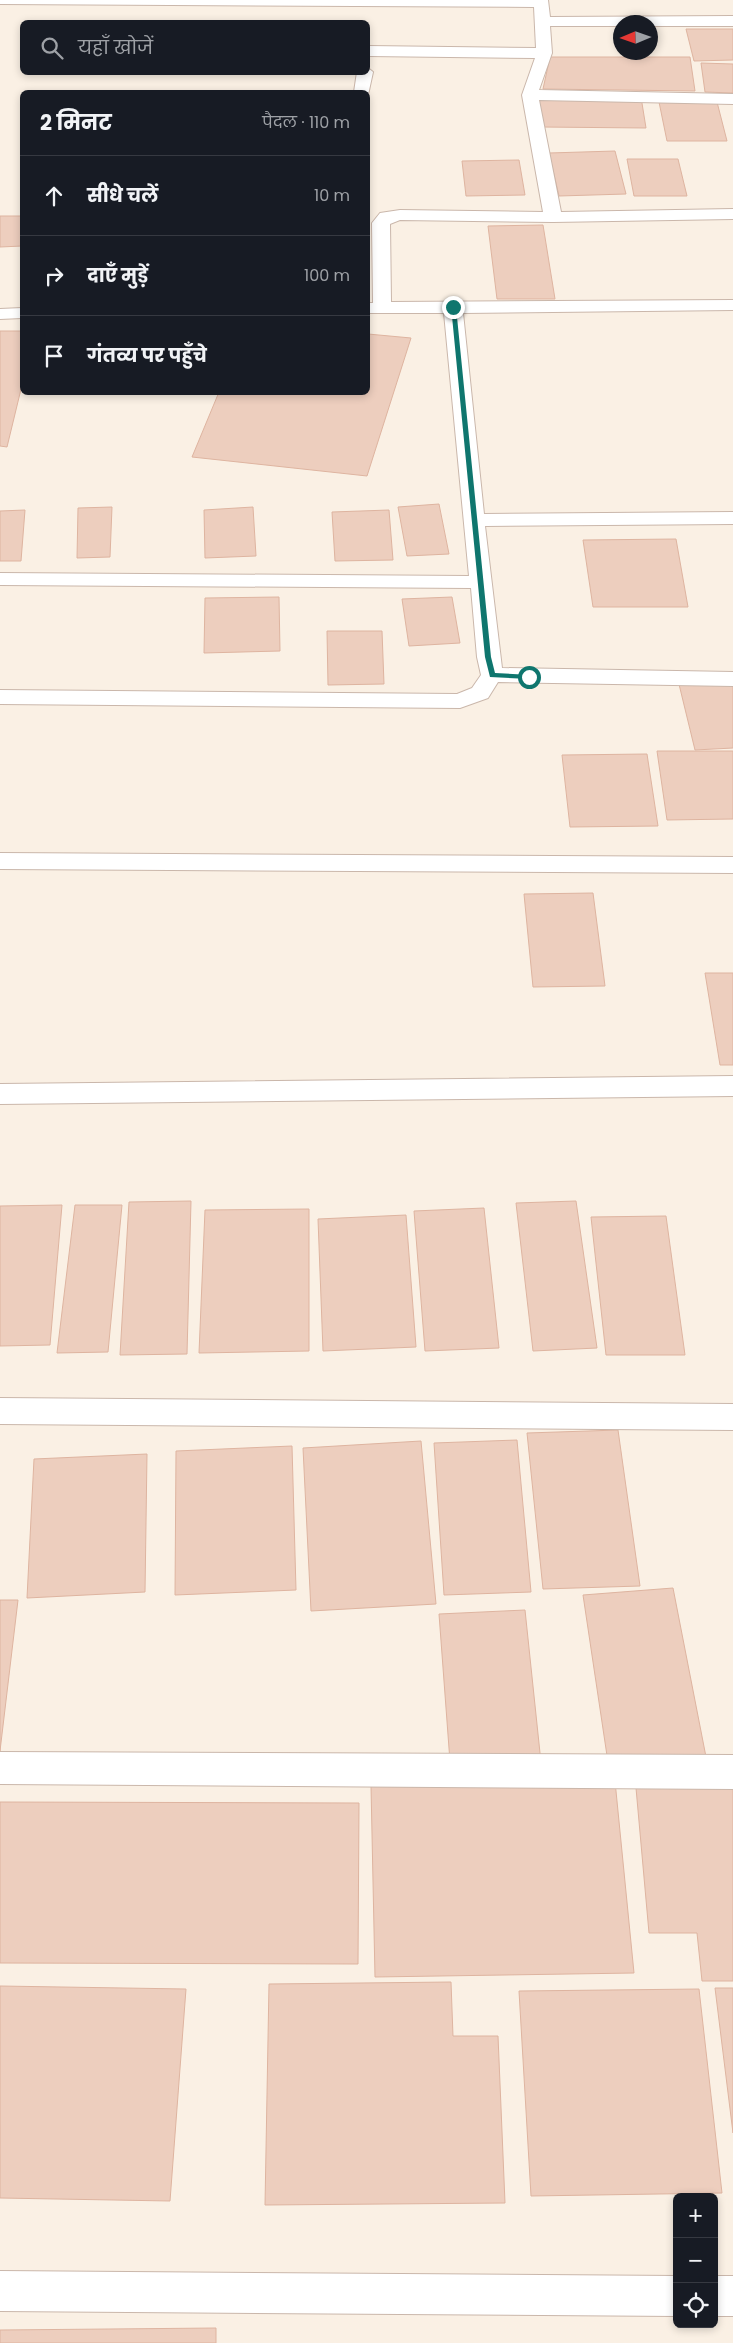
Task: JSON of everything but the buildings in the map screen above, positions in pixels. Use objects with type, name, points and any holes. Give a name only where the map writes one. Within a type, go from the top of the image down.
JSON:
[{"type":"street","points":[[0,0],[542,2],[544,53],[530,95],[553,217]]},
{"type":"street","points":[[542,22],[733,21]]},
{"type":"street","points":[[370,52],[544,53]]},
{"type":"street","points":[[362,90],[365,75]]},
{"type":"street","points":[[530,95],[733,99]]},
{"type":"street","points":[[733,214],[553,217],[400,216],[386,218],[374,231],[374,308],[733,305]]},
{"type":"street","points":[[0,697],[460,701],[480,693],[492,675],[488,657],[480,582],[453,307]]},
{"type":"street","points":[[0,314],[20,313]]},
{"type":"street","points":[[474,520],[733,518]]},
{"type":"street","points":[[0,579],[480,582]]},
{"type":"street","points":[[492,675],[733,679]]},
{"type":"street","points":[[0,862],[733,865]]},
{"type":"street","points":[[0,1094],[733,1086]]},
{"type":"street","points":[[0,1411],[733,1417]]},
{"type":"street","points":[[0,1768],[733,1772]]},
{"type":"street","points":[[0,2291],[673,2296]]},
{"type":"street","points":[[718,2296],[733,2296]]},
{"type":"route","points":[[453,307],[488,657],[492,675],[529,677]]}]
